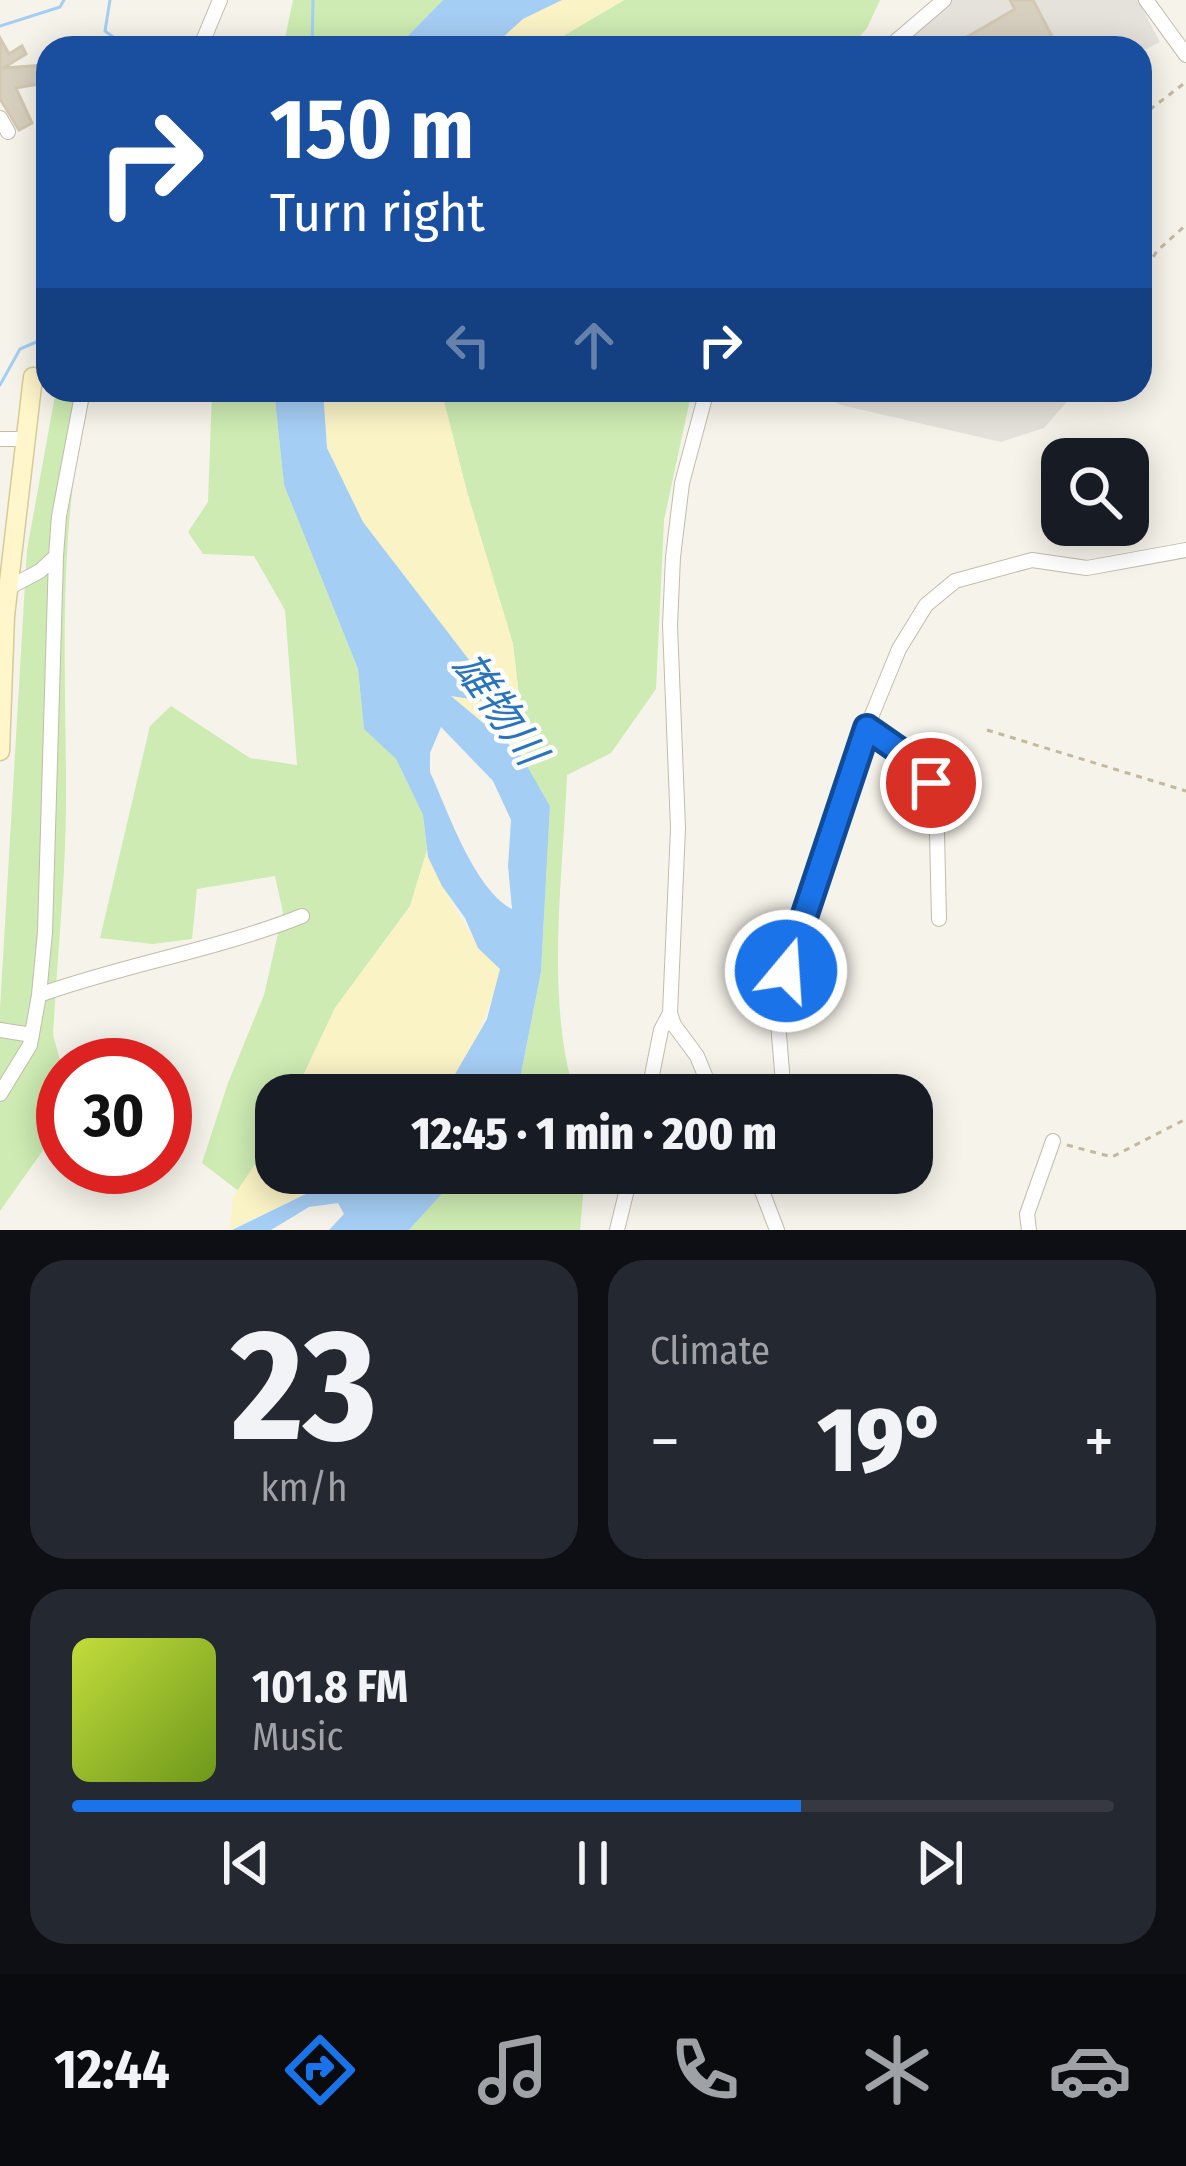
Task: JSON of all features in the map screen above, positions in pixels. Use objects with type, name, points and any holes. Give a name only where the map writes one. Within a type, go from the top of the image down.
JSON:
[{"type":"street","points":[[205,36],[220,0]]},
{"type":"street","points":[[902,36],[944,0]]},
{"type":"street","points":[[1146,0],[1186,55]]},
{"type":"street","points":[[0,751],[7,524],[33,377]]},
{"type":"street","points":[[0,1094],[32,1035],[39,995],[46,909],[56,556],[81,402]]},
{"type":"street","points":[[703,402],[682,483],[670,625],[679,806],[670,1013],[704,1074]]},
{"type":"street","points":[[0,439],[24,440]]},
{"type":"street","points":[[782,1074],[778,1023],[786,971],[867,728],[914,624],[940,590],[955,581],[1032,560],[1087,568],[1186,550]]},
{"type":"street","points":[[8,588],[40,572],[56,556]]},
{"type":"street","points":[[867,728],[913,760],[936,790],[940,919]]},
{"type":"street","points":[[39,995],[250,936],[302,916]]},
{"type":"street","points":[[652,1074],[661,1030],[670,1013]]},
{"type":"street","points":[[0,1030],[32,1035]]},
{"type":"street","points":[[1029,1230],[1027,1214],[1053,1141]]},
{"type":"street","points":[[616,1230],[625,1194]]},
{"type":"street","points":[[763,1194],[777,1230]]},
{"type":"path","points":[[1152,108],[1186,82]]},
{"type":"path","points":[[1152,259],[1186,225]]},
{"type":"path","points":[[987,730],[1186,791]]},
{"type":"path","points":[[1053,1141],[1112,1157],[1186,1119]]},
{"type":"shaded area","points":[[938,0],[1138,0],[1160,42],[1152,46],[1152,36],[891,34]]},
{"type":"shaded area","points":[[835,402],[1067,402],[1044,428],[1001,442]]},
{"type":"green space","points":[[293,0],[443,0],[408,36],[286,36]]},
{"type":"green space","points":[[624,0],[880,0],[860,36],[563,36]]},
{"type":"green space","points":[[54,402],[88,402],[72,491],[65,593],[66,828],[54,1038],[36,1038],[36,1160],[0,1211],[0,1009],[27,550]]},
{"type":"green space","points":[[212,402],[275,402],[284,485],[358,669],[364,728],[396,759],[423,815],[427,850],[410,906],[335,1008],[304,1074],[255,1074],[255,1167],[240,1192],[202,1163],[264,995],[283,912],[275,876],[197,889],[192,939],[153,944],[100,938],[150,726],[171,706],[250,758],[297,765],[285,610],[254,556],[203,554],[188,532],[208,502]]},
{"type":"green space","points":[[444,402],[689,402],[664,520],[656,689],[611,753],[567,775],[558,978],[570,1074],[521,1074],[541,972],[550,806],[527,767],[513,644]]},
{"type":"green space","points":[[442,1194],[583,1194],[580,1230],[409,1230]]},
{"type":"sand","points":[[562,0],[624,0],[562,36],[504,36],[523,19]]},
{"type":"sand","points":[[324,402],[444,402],[513,644],[527,767],[520,754],[449,695],[501,702],[363,522],[327,448]]},
{"type":"sand","points":[[427,850],[458,914],[501,969],[484,1019],[456,1074],[304,1074],[335,1008],[410,907]]},
{"type":"sand","points":[[255,1164],[255,1194],[305,1194],[230,1230],[233,1197]]},
{"type":"water","points":[[443,0],[562,0],[523,19],[504,36],[408,36]]},
{"type":"water","points":[[275,402],[324,402],[327,448],[363,522],[503,704],[451,696],[520,754],[550,806],[541,972],[521,1074],[455,1074],[487,1019],[500,969],[478,948],[465,918],[442,886],[428,857],[423,815],[396,759],[364,729],[358,669],[284,485]],"holes":[[[441,727],[493,781],[511,820],[512,909],[498,899],[474,867],[430,772],[430,753]]]},
{"type":"water","points":[[306,1194],[442,1194],[409,1230],[329,1230],[344,1214],[338,1203],[309,1207],[271,1230],[232,1230]]},
{"type":"building","points":[[1010,0],[1033,0],[1052,36],[969,36],[1015,9]]},
{"type":"building","points":[[0,38],[9,54],[22,46],[26,54],[3,68],[36,66],[36,84],[16,88],[32,123],[19,130],[0,99]]},
{"type":"waterway","points":[[0,26],[60,7],[64,0]]},
{"type":"waterway","points":[[110,0],[105,31],[112,36]]},
{"type":"waterway","points":[[312,36],[313,0]]},
{"type":"waterway","points":[[0,385],[20,349],[36,342]]},
{"type":"route","points":[[786,971],[867,728],[913,760],[931,783]]},
{"type":"water label","name":"雄物川","points":[[500,708]]}]
